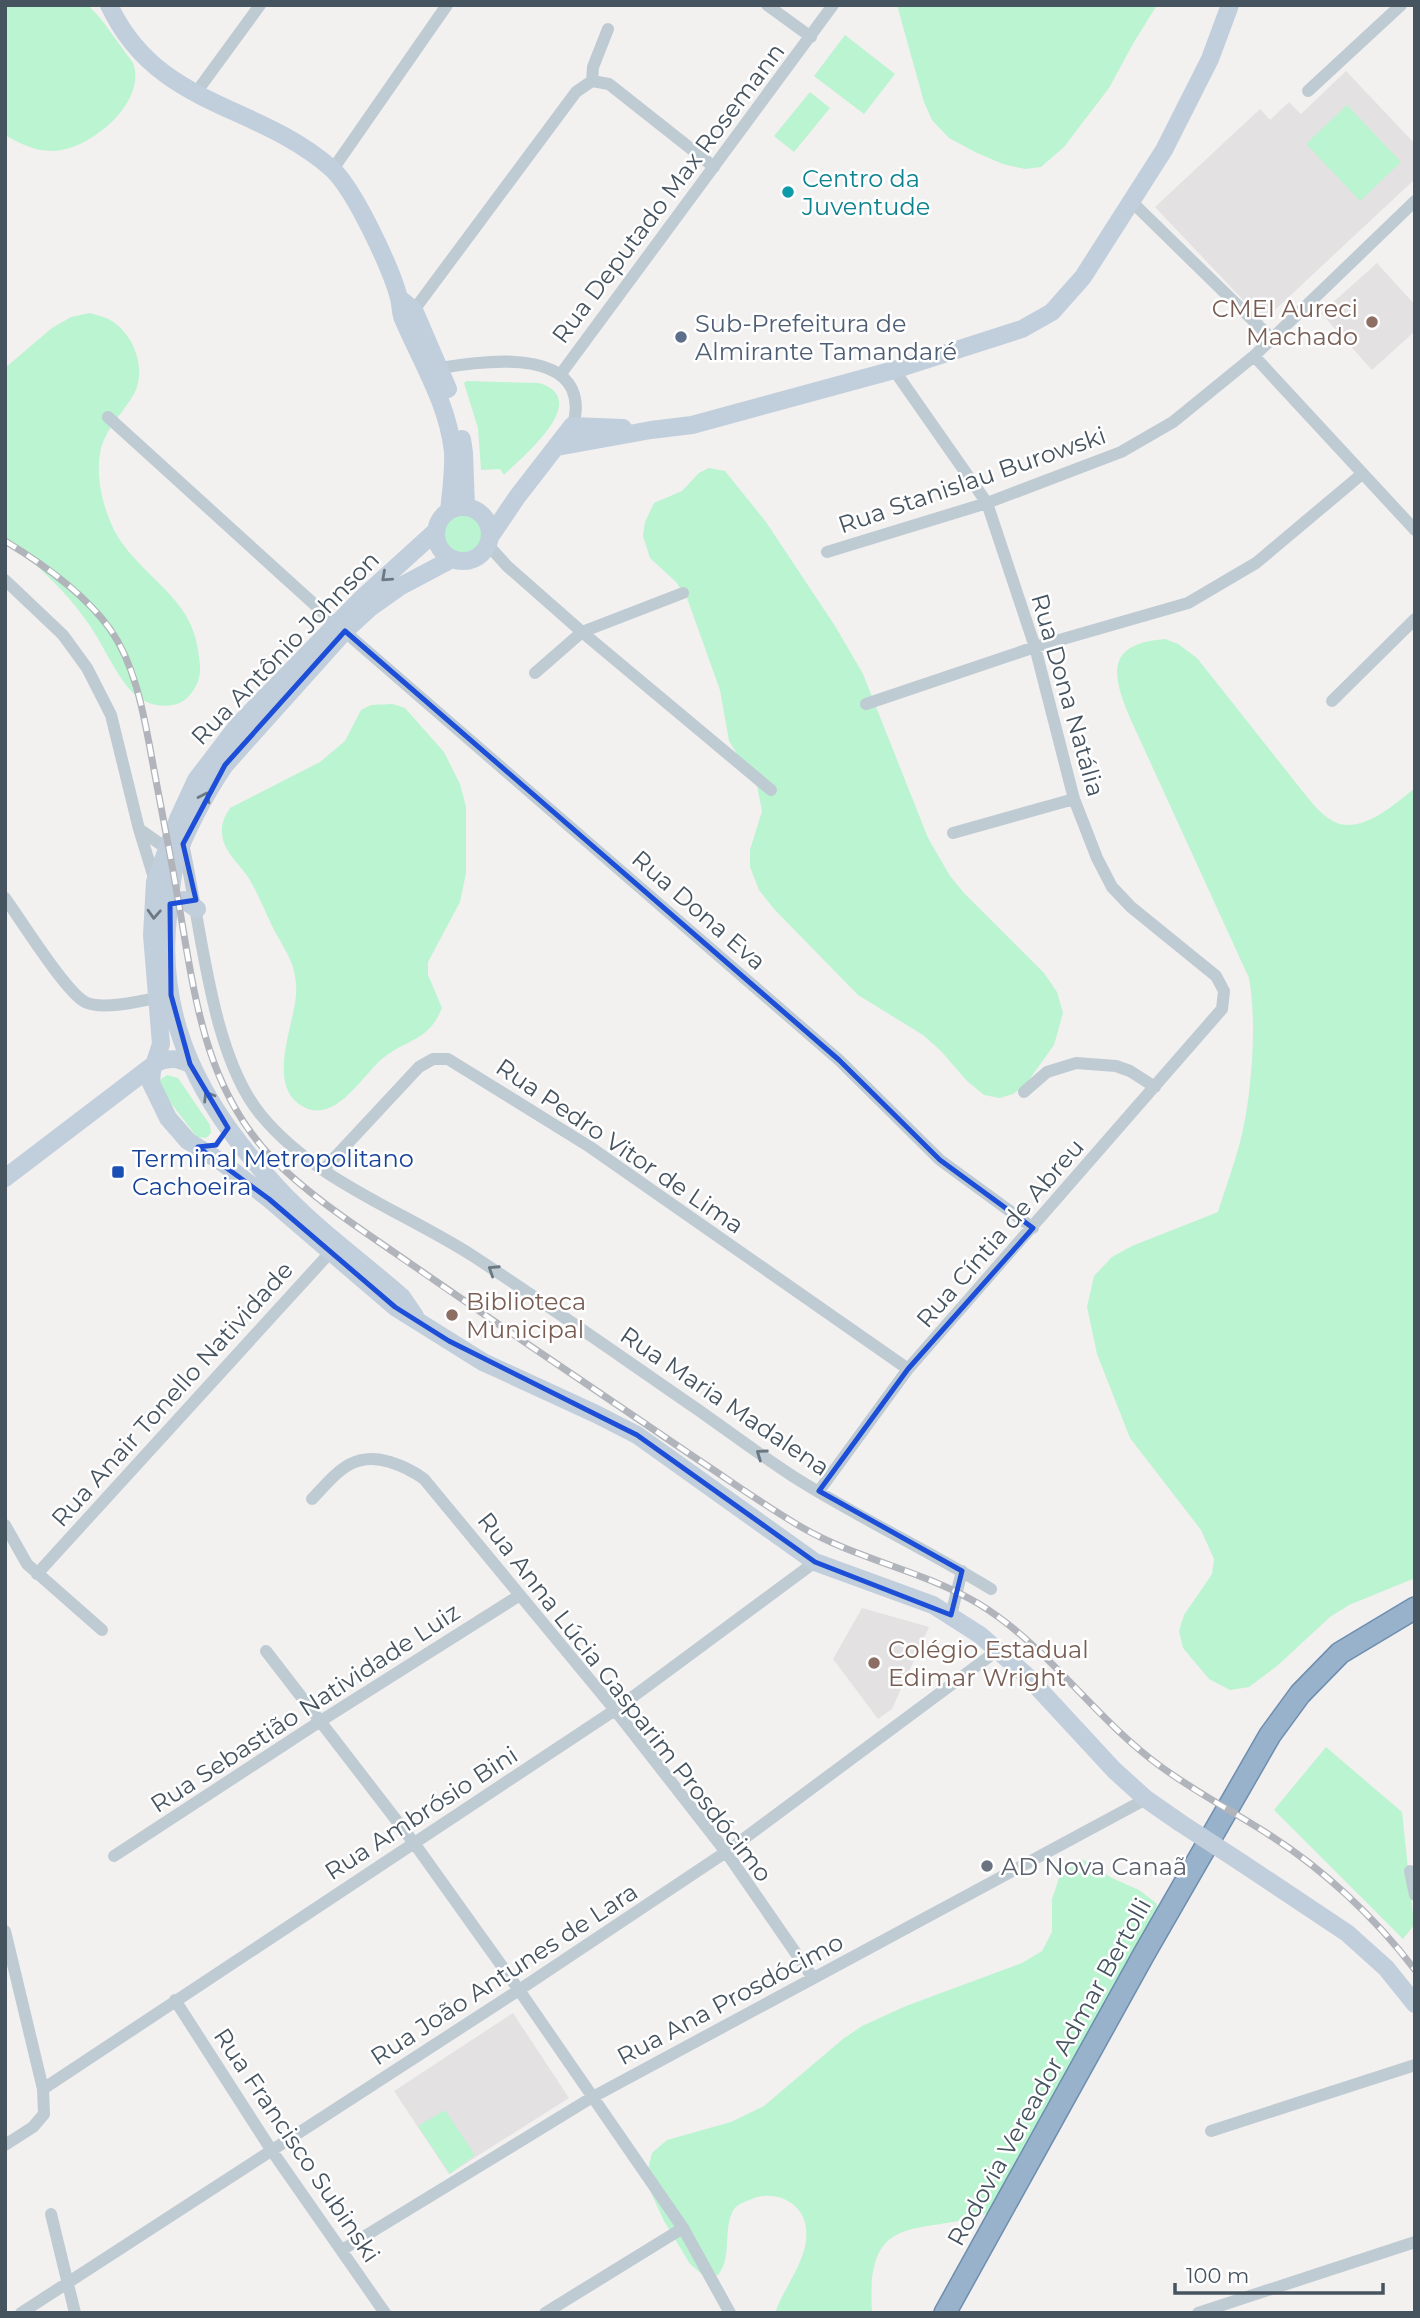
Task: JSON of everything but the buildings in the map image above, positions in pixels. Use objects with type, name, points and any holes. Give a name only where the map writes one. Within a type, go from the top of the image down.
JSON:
[{"type":"highway","name":"Rodovia Vereador Admar Bertolli","points":[[945,2313],[1144,1954],[1270,1735],[1300,1694],[1340,1653],[1415,1608]]},
{"type":"main road","points":[[109,5],[118,25],[144,58],[163,74],[195,94],[294,142],[332,169],[362,211],[405,308],[446,418],[465,511]]},
{"type":"main road","points":[[117,5],[118,25]]},
{"type":"main road","points":[[557,447],[692,425],[894,370],[1022,329],[1052,312],[1083,277],[1170,138],[1210,59],[1230,5]]},
{"type":"main road","points":[[405,308],[440,368],[457,415],[464,453],[465,511]]},
{"type":"main road","points":[[517,497],[465,511],[438,523],[436,531],[440,548],[452,559],[469,560],[483,552],[517,497],[572,426],[651,430]]},
{"type":"main road","points":[[465,511],[486,520],[489,541]]},
{"type":"main road","name":"Rua Antônio Johnson","points":[[175,850],[196,780],[213,755],[238,725],[436,531]]},
{"type":"main road","name":"Rua Antônio Johnson","points":[[340,627],[401,586],[452,559]]},
{"type":"main road","points":[[175,850],[155,881],[152,935],[164,996],[190,1064],[227,1126],[279,1189],[335,1247]]},
{"type":"main road","points":[[175,850],[166,933],[161,1044],[152,1071],[152,1086],[168,1118],[188,1141],[223,1163],[402,1297],[418,1320],[483,1362],[637,1435],[815,1562],[904,1593],[951,1615],[998,1650],[1027,1676],[1114,1770],[1146,1799],[1347,1933],[1385,1968],[1415,2004]]},
{"type":"main road","points":[[170,904],[184,900],[197,909]]},
{"type":"main road","points":[[5,1178],[156,1063],[170,1059],[190,1064]]},
{"type":"main road","points":[[121,1088],[152,1086]]},
{"type":"main road","points":[[198,1147],[209,1148],[219,1143],[227,1126]]},
{"type":"street","points":[[195,94],[260,5]]},
{"type":"street","points":[[332,169],[447,5]]},
{"type":"street","points":[[767,5],[810,37]]},
{"type":"street","name":"Rua Deputado Max Rosemann","points":[[440,368],[478,362],[533,364],[546,366],[560,375],[833,5]]},
{"type":"street","points":[[1308,91],[1401,5]]},
{"type":"street","points":[[592,82],[593,67],[608,29]]},
{"type":"street","points":[[405,308],[576,92],[592,82],[609,84],[714,167]]},
{"type":"street","points":[[1130,200],[1272,340]]},
{"type":"street","name":"Rua Stanislau Burowski","points":[[827,552],[987,503],[1121,452],[1173,422],[1272,340],[1322,288],[1415,201]]},
{"type":"street","points":[[1254,356],[1415,530]]},
{"type":"street","name":"Rua Dona Natália","points":[[894,370],[987,503],[1035,647],[1074,799],[1097,858],[1112,887],[1131,907],[1216,976],[1224,990],[1222,1009]]},
{"type":"street","points":[[560,375],[569,384],[576,402],[572,426]]},
{"type":"street","name":"Rua Dona Eva","points":[[108,416],[340,627],[839,1060],[940,1160],[1033,1228]]},
{"type":"street","points":[[866,704],[1035,647],[1188,603],[1256,563],[1362,474]]},
{"type":"street","points":[[489,541],[507,566],[771,790]]},
{"type":"street","points":[[5,580],[63,635],[88,668],[111,715],[139,829],[155,881]]},
{"type":"street","points":[[536,673],[582,632],[683,593]]},
{"type":"street","points":[[1332,701],[1415,619]]},
{"type":"street","points":[[953,833],[1074,799]]},
{"type":"street","points":[[139,829],[175,850]]},
{"type":"street","name":"Rua Maria Madalena","points":[[175,850],[193,889],[209,980],[226,1050],[240,1082],[260,1114],[286,1140],[323,1170],[462,1249],[543,1301],[787,1472],[991,1589]]},
{"type":"street","points":[[5,898],[71,991],[86,1003],[105,1006],[164,996]]},
{"type":"street","name":"Rua Cíntia de Abreu","points":[[819,1491],[908,1369],[1222,1009]]},
{"type":"street","name":"Rua Pedro Vitor de Lima","points":[[323,1170],[419,1068],[433,1059],[448,1059],[590,1147],[908,1369]]},
{"type":"street","points":[[1024,1092],[1046,1072],[1076,1063],[1116,1066],[1130,1071],[1155,1087]]},
{"type":"street","name":"Rua Anair Tonello Natividade","points":[[37,1574],[335,1247]]},
{"type":"street","name":"Rua Anna Lúcia Gasparim Prosdócimo","points":[[312,1499],[338,1471],[367,1457],[410,1469],[424,1479],[615,1710],[726,1852],[813,1979]]},
{"type":"street","points":[[5,1525],[27,1564],[102,1630]]},
{"type":"street","name":"Rua Ambrósio Bini","points":[[43,2089],[615,1710],[815,1562]]},
{"type":"street","points":[[951,1615],[962,1571]]},
{"type":"street","name":"Rua Sebastião Natividade Luiz","points":[[114,1856],[520,1595]]},
{"type":"street","name":"Rua João Antunes de Lara","points":[[21,2313],[519,1990],[726,1852],[998,1650]]},
{"type":"street","points":[[266,1651],[414,1843],[519,1990],[683,2228],[730,2313]]},
{"type":"street","name":"Rua Ana Prosdócimo","points":[[342,2250],[592,2098],[1146,1799]]},
{"type":"street","points":[[1410,1871],[1415,1895]]},
{"type":"street","points":[[5,1931],[9,1966],[43,2089],[44,2114],[33,2127],[5,2145]]},
{"type":"street","name":"Rua Francisco Subinski","points":[[175,2000],[272,2151],[385,2313]]},
{"type":"street","points":[[1211,2131],[1415,2065]]},
{"type":"street","points":[[51,2214],[75,2313]]},
{"type":"street","points":[[545,2313],[683,2228]]},
{"type":"street","points":[[1198,2313],[1415,2242]]},
{"type":"highlighted area","points":[[345,631],[839,1060],[940,1160],[1033,1228],[908,1369],[819,1491],[962,1571],[951,1615],[815,1562],[637,1435],[449,1341],[395,1307],[269,1199],[198,1147],[216,1145],[228,1128],[190,1064],[171,995],[170,904],[196,900],[183,844],[225,765]]},
{"type":"shaded area","points":[[1346,71],[1415,144],[1415,179],[1263,321],[1155,207],[1260,109],[1270,120],[1289,102],[1301,114]]},
{"type":"shaded area","name":"CMEI Aureci Machado","points":[[1377,263],[1415,305],[1415,331],[1372,370],[1321,313]]},
{"type":"shaded area","name":"Colégio Estadual Edimar Wright","points":[[862,1608],[929,1627],[892,1709],[878,1719],[833,1659]]},
{"type":"shaded area","points":[[513,2013],[569,2098],[449,2174],[394,2091]]},
{"type":"green space","points":[[5,5],[88,5],[133,63],[135,77],[132,92],[125,105],[115,118],[89,140],[61,150],[46,151],[32,148],[5,135]]},
{"type":"green space","points":[[897,5],[1157,5],[1109,88],[1064,147],[1041,167],[1025,169],[1003,164],[975,152],[949,138],[932,120],[924,102]]},
{"type":"green space","points":[[845,35],[895,74],[864,114],[814,76]]},
{"type":"green space","points":[[810,92],[830,108],[794,152],[774,136]]},
{"type":"green space","points":[[1347,105],[1401,162],[1360,201],[1306,144]]},
{"type":"green space","points":[[90,313],[106,318],[123,331],[135,350],[138,361],[138,384],[134,394],[102,444],[99,479],[107,513],[119,539],[172,597],[193,630],[198,650],[199,677],[189,695],[173,705],[150,703],[130,690],[70,600],[39,568],[5,540],[5,368],[52,328],[71,317]]},
{"type":"green space","points":[[464,383],[539,383],[554,391],[559,402],[557,415],[548,429],[504,475],[500,469],[481,470],[478,428]]},
{"type":"green space","points":[[709,468],[725,471],[766,522],[835,626],[863,674],[928,838],[950,876],[1044,973],[1057,992],[1063,1013],[1054,1045],[1026,1084],[1013,1094],[1000,1098],[984,1095],[923,1035],[858,995],[774,909],[759,890],[750,867],[750,850],[762,811],[757,786],[729,741],[720,690],[687,598],[676,582],[650,558],[643,536],[645,522],[654,503],[682,491],[699,473]]},
{"type":"green space","points":[[463,515],[476,521],[482,534],[476,547],[463,553],[450,547],[444,534],[450,521]]},
{"type":"green space","points":[[1165,639],[1178,644],[1197,658],[1310,801],[1331,820],[1353,825],[1364,822],[1387,810],[1415,788],[1415,1578],[1349,1605],[1330,1617],[1277,1666],[1249,1687],[1230,1690],[1209,1679],[1183,1648],[1179,1631],[1184,1615],[1212,1574],[1214,1559],[1201,1530],[1130,1438],[1097,1354],[1087,1307],[1094,1276],[1112,1257],[1132,1246],[1218,1212],[1246,1117],[1253,1035],[1249,978],[1130,718],[1119,687],[1118,664],[1123,654],[1146,642]]},
{"type":"green space","points":[[393,704],[405,708],[444,752],[460,784],[466,807],[466,873],[460,902],[428,962],[428,975],[442,1008],[431,1027],[383,1058],[337,1104],[314,1110],[302,1106],[291,1096],[286,1084],[285,1054],[296,991],[292,964],[251,882],[229,853],[223,840],[222,826],[230,808],[320,762],[345,741],[361,710],[371,705]]},
{"type":"green space","points":[[167,1075],[178,1078],[210,1125],[211,1133],[206,1138],[197,1137],[160,1089],[160,1080]]},
{"type":"green space","points":[[1326,1747],[1402,1812],[1414,1925],[1403,1939],[1274,1810]]},
{"type":"green space","points":[[1082,1859],[1112,1878],[1139,1890],[1156,1903],[1162,1918],[991,2212],[903,2232],[888,2241],[878,2256],[872,2279],[872,2313],[775,2313],[800,2261],[806,2239],[804,2218],[799,2210],[785,2199],[758,2197],[735,2208],[729,2225],[725,2262],[718,2275],[705,2277],[690,2264],[652,2195],[647,2174],[652,2153],[667,2140],[731,2122],[764,2106],[862,2026],[906,2006],[1022,1963],[1042,1951],[1052,1932],[1052,1899],[1060,1875]]},
{"type":"green space","points":[[445,2110],[475,2155],[450,2174],[418,2126]]},
{"type":"railway","points":[[5,541],[48,569],[88,603],[119,643],[133,675],[146,726],[191,974],[206,1040],[232,1102],[250,1132],[273,1159],[312,1194],[354,1224],[776,1512],[846,1549],[958,1593],[1004,1621],[1027,1640],[1136,1747],[1160,1766],[1268,1834],[1328,1878],[1383,1931],[1415,1970]]},
{"type":"place","name":"Centro da Juventude","points":[[788,192]]},
{"type":"place","name":"CMEI Aureci Machado","points":[[1372,322]]},
{"type":"place","name":"Sub-Prefeitura de Almirante Tamandaré","points":[[681,337]]},
{"type":"place","name":"Terminal Metropolitano Cachoeira","points":[[118,1172]]},
{"type":"place","name":"Biblioteca Municipal","points":[[452,1315]]},
{"type":"place","name":"Colégio Estadual Edimar Wright","points":[[874,1663]]},
{"type":"place","name":"AD Nova Canaã","points":[[987,1866]]}]
